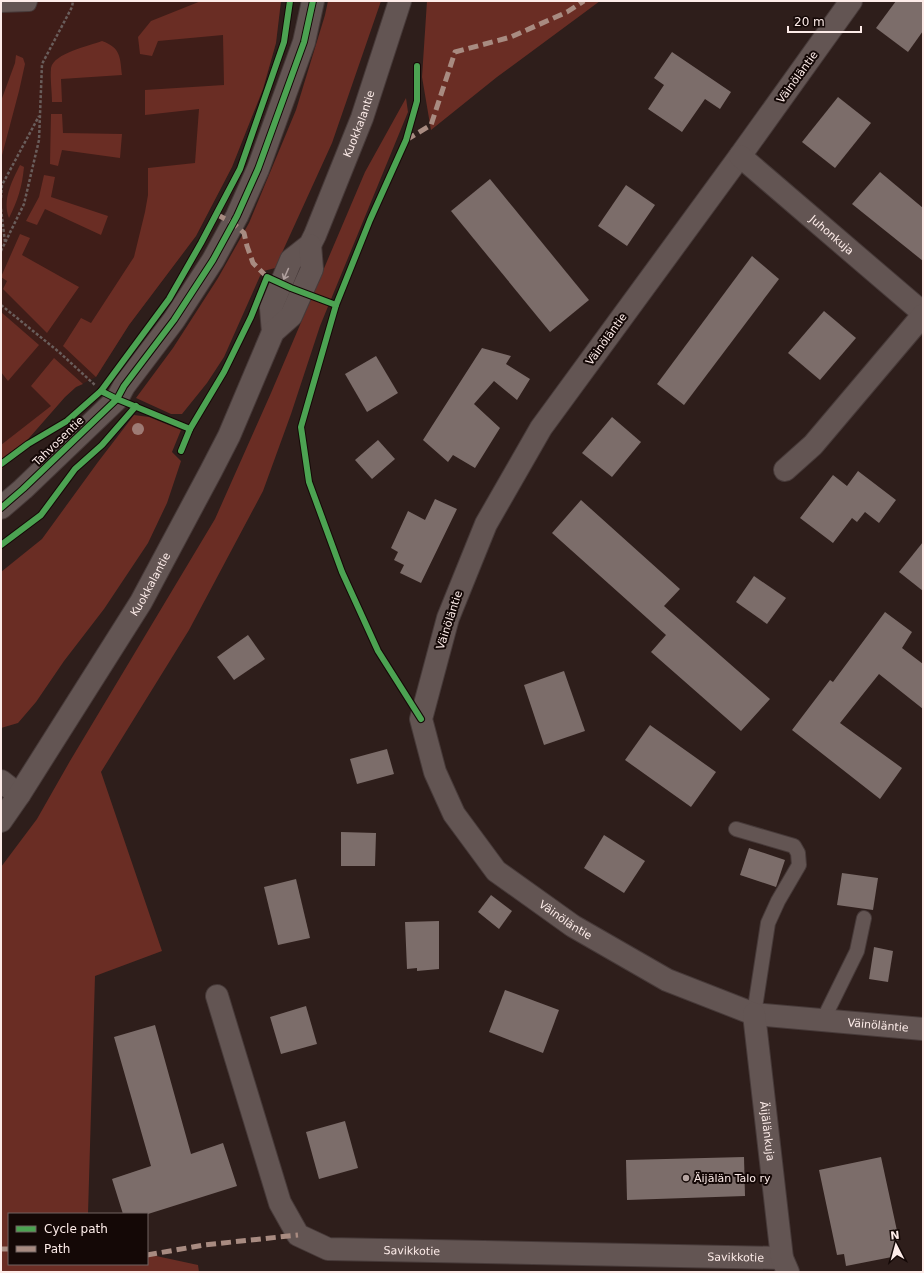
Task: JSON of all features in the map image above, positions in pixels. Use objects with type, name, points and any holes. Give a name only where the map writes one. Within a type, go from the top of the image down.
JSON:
[{"type":"street","name":"Tahvosentie","points":[[1,508],[23,489],[114,392],[174,320],[213,260],[237,216],[258,169],[304,42],[313,1]]},
{"type":"street","name":"Kuokkalantie","points":[[1,821],[19,795],[144,595],[229,436],[273,332],[271,308],[291,260],[310,245],[362,118],[400,1]]},
{"type":"street","name":"Väinöläntie","points":[[851,1],[740,156],[540,428],[486,524],[448,618],[421,719],[435,772],[454,814],[496,871],[573,926],[667,980],[754,1014],[923,1029]]},
{"type":"street","name":"Juhonkuja","points":[[740,156],[923,314],[813,445],[785,470]]},
{"type":"street","points":[[1,781],[19,795]]},
{"type":"street","name":"Savikkotie","points":[[217,996],[280,1203],[298,1235],[316,1244],[328,1249],[785,1265]]},
{"type":"street","name":"Äijälänkuja","points":[[754,1014],[785,1265]]},
{"type":"lane","points":[[1,5],[29,4],[30,1]]},
{"type":"lane","points":[[736,829],[794,846],[798,854],[799,865],[778,901],[768,923],[754,1014]]},
{"type":"lane","points":[[823,1020],[857,951],[864,918]]},
{"type":"path","points":[[1,251],[24,204],[39,140],[42,64],[72,8],[73,1]]},
{"type":"path","points":[[1,198],[2,185],[40,114]]},
{"type":"path","points":[[1,209],[5,242]]},
{"type":"path","points":[[1,305],[59,352],[114,392]]},
{"type":"shaded area","points":[[1,1],[281,1],[276,43],[263,89],[232,167],[196,236],[129,325],[96,377],[76,387],[65,397],[1,470]]},
{"type":"shaded area","points":[[201,1],[281,1],[276,43],[263,89],[232,167],[196,236],[129,325],[96,377],[63,346],[81,318],[91,323],[134,257],[148,195],[148,168],[195,163],[199,109],[145,115],[145,90],[224,85],[223,35],[158,41],[152,56],[140,54],[138,37],[151,21]]},
{"type":"shaded area","points":[[328,1],[381,1],[332,143],[275,268],[264,271],[260,276],[224,357],[207,383],[182,414],[171,414],[136,398],[173,348],[218,278],[249,223],[296,110]]},
{"type":"shaded area","points":[[427,1],[600,1],[497,77],[431,130],[422,77]]},
{"type":"shaded area","points":[[102,41],[116,50],[120,58],[122,75],[61,79],[62,102],[52,102],[51,68],[58,58],[65,54]]},
{"type":"shaded area","points":[[16,55],[23,58],[25,64],[1,159],[1,101],[15,63]]},
{"type":"shaded area","points":[[406,98],[408,112],[320,326],[291,414],[263,491],[189,630],[101,772],[162,951],[95,976],[88,1213],[8,1213],[8,1265],[148,1265],[148,1254],[198,1265],[199,1272],[1,1272],[1,867],[37,819],[70,761],[215,519],[271,393],[365,172]]},
{"type":"shaded area","points":[[51,114],[62,114],[63,133],[122,134],[120,158],[62,150],[58,166],[50,164]]},
{"type":"shaded area","points":[[20,165],[24,167],[21,187],[9,218],[7,211],[7,198],[11,184]]},
{"type":"shaded area","points":[[44,175],[55,177],[51,197],[108,216],[101,235],[45,209],[37,225],[26,221],[39,197]]},
{"type":"shaded area","points":[[20,234],[30,238],[22,255],[79,287],[47,333],[3,289],[7,281],[1,277]]},
{"type":"shaded area","points":[[1,312],[39,345],[8,381],[1,372]]},
{"type":"shaded area","points":[[54,358],[83,384],[76,387],[65,397],[1,470],[1,445],[51,406],[31,386]]},
{"type":"shaded area","points":[[134,415],[149,417],[181,430],[172,452],[181,461],[167,503],[148,543],[104,609],[64,661],[36,702],[18,723],[1,728],[1,572],[42,539]]},
{"type":"building","points":[[896,1],[923,1],[923,31],[908,52],[876,28]]},
{"type":"building","points":[[672,52],[731,92],[720,109],[705,99],[682,132],[648,109],[664,85],[654,78]]},
{"type":"building","points":[[838,97],[871,123],[835,168],[802,142]]},
{"type":"building","points":[[880,172],[923,208],[923,261],[852,204]]},
{"type":"building","points":[[490,179],[589,300],[550,332],[451,211]]},
{"type":"building","points":[[626,185],[655,205],[627,246],[598,226]]},
{"type":"building","points":[[752,256],[779,279],[684,405],[657,384]]},
{"type":"building","points":[[824,311],[856,338],[820,380],[788,353]]},
{"type":"building","points":[[482,348],[511,356],[506,364],[530,379],[517,400],[494,381],[474,404],[500,428],[475,468],[453,455],[448,462],[423,440]]},
{"type":"building","points":[[376,356],[398,393],[367,412],[345,374]]},
{"type":"building","points":[[612,417],[641,442],[612,477],[582,453]]},
{"type":"building","points":[[378,440],[395,459],[372,479],[355,460]]},
{"type":"building","points":[[858,471],[896,500],[879,523],[865,512],[857,522],[852,518],[833,543],[800,518],[833,475],[847,486]]},
{"type":"building","points":[[435,499],[457,509],[421,583],[400,573],[404,565],[394,560],[398,552],[391,548],[408,511],[425,520]]},
{"type":"building","points":[[581,500],[680,589],[664,606],[770,699],[741,731],[651,652],[666,635],[552,533]]},
{"type":"building","points":[[923,542],[923,591],[899,572]]},
{"type":"building","points":[[754,576],[786,598],[767,624],[736,602]]},
{"type":"building","points":[[885,612],[912,632],[902,648],[923,664],[923,709],[879,674],[840,723],[902,768],[880,799],[792,730],[830,680],[833,682]]},
{"type":"building","points":[[248,635],[265,659],[234,680],[217,657]]},
{"type":"building","points":[[564,671],[585,731],[544,745],[524,685]]},
{"type":"building","points":[[650,725],[716,772],[691,807],[625,760]]},
{"type":"building","points":[[387,749],[394,774],[357,784],[350,759]]},
{"type":"building","points":[[341,832],[376,833],[375,866],[341,866]]},
{"type":"building","points":[[604,835],[645,861],[624,893],[584,868]]},
{"type":"building","points":[[749,848],[785,860],[776,887],[740,875]]},
{"type":"building","points":[[842,873],[878,878],[873,910],[837,905]]},
{"type":"building","points":[[296,879],[310,938],[278,945],[264,887]]},
{"type":"building","points":[[491,895],[512,911],[499,929],[478,912]]},
{"type":"building","points":[[439,921],[439,969],[417,971],[417,968],[407,969],[405,922]]},
{"type":"building","points":[[874,947],[893,951],[888,982],[869,979]]},
{"type":"building","points":[[505,990],[559,1010],[543,1053],[489,1032]]},
{"type":"building","points":[[306,1006],[317,1044],[281,1054],[270,1017]]},
{"type":"building","points":[[155,1025],[191,1154],[223,1143],[237,1186],[148,1214],[123,1213],[112,1179],[151,1166],[114,1037]]},
{"type":"building","points":[[345,1121],[358,1168],[319,1179],[306,1132]]},
{"type":"building","name":"Äijälän Talo ry","points":[[744,1157],[745,1196],[627,1200],[626,1160]]},
{"type":"building","points":[[881,1157],[899,1240],[894,1242],[897,1256],[846,1266],[844,1254],[837,1255],[819,1170]]},
{"type":"marked path","points":[[406,140],[431,125],[455,52],[511,37],[567,12],[584,1]]},
{"type":"marked path","points":[[216,214],[233,223],[244,233],[253,263],[267,277]]},
{"type":"marked path","points":[[148,1255],[204,1245],[298,1235]]},
{"type":"marked path","points":[[1,1249],[8,1249]]},
{"type":"cycle path","points":[[101,391],[169,299],[201,243],[240,169],[284,42],[290,1]]},
{"type":"cycle path","points":[[1,508],[23,489],[117,399],[124,386],[174,320],[213,260],[237,216],[258,169],[304,42],[313,1]]},
{"type":"cycle path","points":[[417,66],[417,101],[406,140],[370,220],[336,305],[301,427],[309,482],[342,572],[378,651],[421,719]]},
{"type":"cycle path","points":[[190,429],[224,372],[251,317],[267,277],[336,305]]},
{"type":"cycle path","points":[[1,464],[28,444],[67,421],[101,391],[190,429],[181,451]]},
{"type":"cycle path","points":[[1,545],[41,515],[75,469],[102,445],[136,406]]},
{"type":"place","name":"Äijälän Talo ry","points":[[686,1178]]}]
